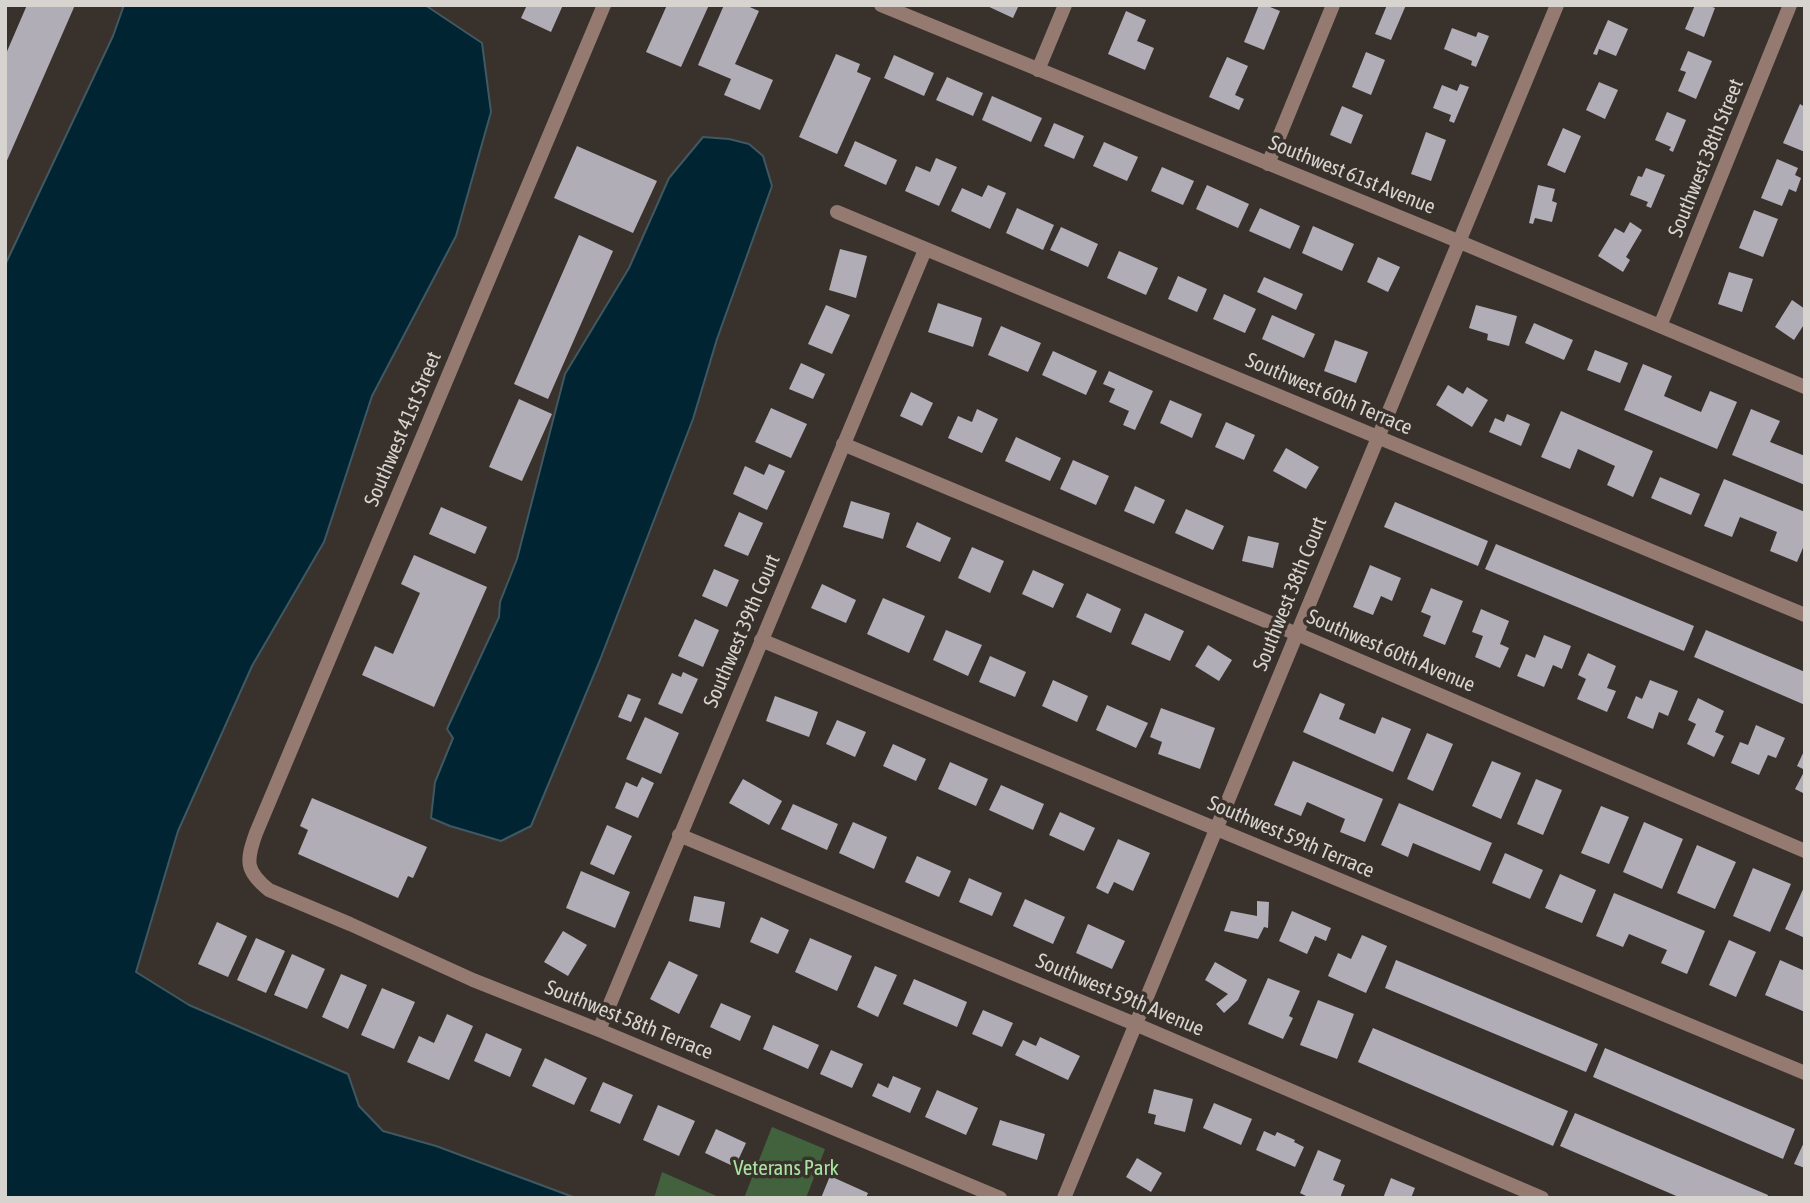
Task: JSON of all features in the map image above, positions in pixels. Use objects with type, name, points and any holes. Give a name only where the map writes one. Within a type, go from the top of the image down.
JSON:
[{"type":"street","name":"Southwest 41st Street","points":[[250,871],[248,859],[251,848],[271,798],[604,5]]},
{"type":"street","name":"Southwest 61st Avenue","points":[[881,5],[1805,387]]},
{"type":"street","points":[[1038,70],[1065,5]]},
{"type":"street","points":[[1268,163],[1333,5]]},
{"type":"street","name":"Southwest 38th Court","points":[[1063,1198],[1557,5]]},
{"type":"street","name":"Southwest 38th Street","points":[[1660,326],[1790,5]]},
{"type":"street","name":"Southwest 60th Terrace","points":[[837,212],[1805,615]]},
{"type":"street","name":"Southwest 39th Court","points":[[599,1030],[925,250]]},
{"type":"street","name":"Southwest 60th Avenue","points":[[843,444],[1805,851]]},
{"type":"street","name":"Southwest 59th Terrace","points":[[761,640],[1805,1073]]},
{"type":"street","name":"Southwest 59th Avenue","points":[[679,835],[1135,1024],[1542,1198]]},
{"type":"street","name":"Southwest 58th Terrace","points":[[250,871],[257,881],[269,890],[474,980],[1000,1198]]},
{"type":"green space","name":"Veterans Park","points":[[772,1127],[825,1149],[806,1198],[744,1198]]},
{"type":"green space","name":"Veterans Park","points":[[662,1172],[721,1198],[654,1198]]},
{"type":"water","points":[[124,5],[425,5],[482,43],[491,112],[456,236],[372,396],[324,542],[252,666],[178,831],[136,972],[189,1005],[348,1074],[359,1106],[383,1131],[436,1146],[576,1198],[5,1198],[5,265],[113,36]]},
{"type":"water","points":[[703,137],[749,144],[763,156],[772,186],[717,339],[693,419],[600,660],[531,826],[501,841],[450,826],[431,818],[435,782],[453,738],[447,729],[499,617],[500,602],[517,559],[565,374],[629,268],[669,178]]},
{"type":"building","points":[[27,5],[75,5],[5,165],[5,56]]},
{"type":"building","points":[[527,5],[563,5],[551,32],[521,18]]},
{"type":"building","points":[[667,5],[709,5],[681,67],[646,52]]},
{"type":"building","points":[[724,5],[745,5],[759,11],[735,64],[773,80],[760,110],[724,95],[731,79],[698,65]]},
{"type":"building","points":[[985,5],[1019,5],[1013,18]]},
{"type":"building","points":[[1259,5],[1280,11],[1264,50],[1244,42]]},
{"type":"building","points":[[1387,5],[1406,5],[1391,40],[1375,34]]},
{"type":"building","points":[[1695,5],[1715,8],[1704,37],[1685,29]]},
{"type":"building","points":[[1126,11],[1146,20],[1137,41],[1154,48],[1145,70],[1108,54]]},
{"type":"building","points":[[1608,20],[1628,29],[1616,56],[1599,49],[1597,55],[1593,54]]},
{"type":"building","points":[[1452,28],[1476,37],[1478,32],[1489,36],[1476,67],[1471,65],[1472,61],[1444,49]]},
{"type":"building","points":[[1688,51],[1712,61],[1696,99],[1678,91],[1686,72],[1680,70]]},
{"type":"building","points":[[1366,52],[1385,60],[1371,95],[1352,87]]},
{"type":"building","points":[[836,54],[860,64],[857,72],[871,78],[837,154],[799,137]]},
{"type":"building","points":[[894,55],[934,73],[924,96],[884,78]]},
{"type":"building","points":[[1227,57],[1248,66],[1235,95],[1244,99],[1239,110],[1209,97]]},
{"type":"building","points":[[947,77],[983,93],[973,116],[936,100]]},
{"type":"building","points":[[1599,82],[1618,90],[1605,119],[1586,110]]},
{"type":"building","points":[[1460,84],[1469,87],[1454,123],[1449,121],[1451,115],[1433,108],[1442,85],[1457,91]]},
{"type":"building","points":[[992,96],[1042,118],[1031,142],[982,120]]},
{"type":"building","points":[[1800,104],[1805,107],[1805,152],[1783,143]]},
{"type":"building","points":[[1342,106],[1363,115],[1351,144],[1330,135]]},
{"type":"building","points":[[1667,112],[1686,120],[1673,152],[1669,150],[1671,147],[1655,140]]},
{"type":"building","points":[[1054,123],[1084,136],[1074,159],[1044,146]]},
{"type":"building","points":[[1563,128],[1581,136],[1565,173],[1547,165]]},
{"type":"building","points":[[1426,132],[1446,140],[1431,181],[1411,174]]},
{"type":"building","points":[[855,141],[897,160],[886,185],[844,166]]},
{"type":"building","points":[[1104,142],[1138,157],[1127,181],[1093,166]]},
{"type":"building","points":[[577,146],[657,181],[633,233],[554,198]]},
{"type":"building","points":[[936,158],[957,167],[939,206],[905,191],[916,166],[930,172]]},
{"type":"building","points":[[1777,159],[1798,168],[1795,175],[1801,178],[1796,192],[1789,189],[1782,206],[1761,198]]},
{"type":"building","points":[[1162,167],[1194,181],[1183,205],[1151,191]]},
{"type":"building","points":[[1646,168],[1665,175],[1651,208],[1646,206],[1648,202],[1630,195],[1638,176],[1642,177]]},
{"type":"building","points":[[988,185],[1006,193],[990,229],[951,211],[962,188],[982,197]]},
{"type":"building","points":[[1207,185],[1249,204],[1238,228],[1196,209]]},
{"type":"building","points":[[1538,185],[1555,189],[1552,201],[1557,203],[1552,222],[1535,218],[1533,224],[1529,223]]},
{"type":"building","points":[[1017,208],[1054,225],[1043,250],[1006,233]]},
{"type":"building","points":[[1260,208],[1300,226],[1290,249],[1249,231]]},
{"type":"building","points":[[1754,210],[1778,219],[1763,257],[1739,248]]},
{"type":"building","points":[[1630,222],[1642,230],[1626,257],[1630,260],[1623,272],[1598,256],[1615,228],[1624,233]]},
{"type":"building","points":[[1313,226],[1354,244],[1342,271],[1302,253]]},
{"type":"building","points":[[1061,227],[1098,244],[1088,267],[1050,250]]},
{"type":"building","points":[[579,235],[613,251],[548,399],[514,384]]},
{"type":"building","points":[[840,249],[867,256],[856,298],[829,290]]},
{"type":"building","points":[[1119,251],[1158,268],[1146,295],[1107,278]]},
{"type":"building","points":[[1378,257],[1400,267],[1388,292],[1367,282]]},
{"type":"building","points":[[1729,272],[1753,279],[1742,312],[1718,304]]},
{"type":"building","points":[[1178,276],[1207,289],[1197,312],[1168,299]]},
{"type":"building","points":[[1264,277],[1303,294],[1296,310],[1257,292]]},
{"type":"building","points":[[1224,294],[1256,309],[1245,333],[1213,319]]},
{"type":"building","points":[[1792,300],[1805,309],[1805,323],[1794,340],[1775,327]]},
{"type":"building","points":[[938,303],[982,318],[973,347],[928,332]]},
{"type":"building","points":[[826,305],[850,315],[832,354],[808,344]]},
{"type":"building","points":[[1476,305],[1517,316],[1509,346],[1487,340],[1488,334],[1469,328]]},
{"type":"building","points":[[1272,315],[1315,334],[1304,358],[1262,339]]},
{"type":"building","points":[[1534,323],[1573,340],[1564,360],[1525,343]]},
{"type":"building","points":[[1001,326],[1041,343],[1028,372],[988,355]]},
{"type":"building","points":[[1335,340],[1368,352],[1356,383],[1324,371]]},
{"type":"building","points":[[1595,350],[1628,363],[1620,383],[1587,370]]},
{"type":"building","points":[[1053,351],[1097,371],[1086,395],[1042,375]]},
{"type":"building","points":[[801,363],[825,374],[813,399],[789,389]]},
{"type":"building","points":[[1643,364],[1672,376],[1664,396],[1701,412],[1710,391],[1737,402],[1717,449],[1624,410]]},
{"type":"building","points":[[1109,371],[1153,391],[1135,430],[1123,425],[1129,411],[1109,402],[1115,389],[1103,384]]},
{"type":"building","points":[[1448,385],[1463,394],[1467,387],[1488,400],[1472,427],[1436,405]]},
{"type":"building","points":[[911,392],[933,403],[922,426],[900,416]]},
{"type":"building","points":[[519,399],[552,414],[522,481],[489,467]]},
{"type":"building","points":[[1170,400],[1202,414],[1192,438],[1160,423]]},
{"type":"building","points":[[771,408],[807,424],[791,458],[755,442]]},
{"type":"building","points":[[977,409],[998,419],[982,453],[948,438],[958,416],[972,422]]},
{"type":"building","points":[[1751,409],[1780,421],[1770,442],[1805,456],[1805,485],[1732,455]]},
{"type":"building","points":[[1561,411],[1653,451],[1633,497],[1607,485],[1615,466],[1578,449],[1570,469],[1541,457]]},
{"type":"building","points":[[1507,414],[1530,424],[1521,446],[1489,432],[1495,418],[1504,422]]},
{"type":"building","points":[[1226,422],[1255,435],[1244,460],[1215,447]]},
{"type":"building","points":[[1016,437],[1061,458],[1050,481],[1005,461]]},
{"type":"building","points":[[1286,448],[1319,467],[1306,489],[1273,471]]},
{"type":"building","points":[[1073,460],[1109,476],[1096,505],[1060,489]]},
{"type":"building","points":[[769,464],[785,471],[767,510],[733,494],[745,466],[764,475]]},
{"type":"building","points":[[1660,477],[1700,494],[1691,515],[1651,498]]},
{"type":"building","points":[[1724,479],[1805,512],[1805,543],[1797,562],[1770,551],[1777,532],[1740,517],[1732,537],[1704,526]]},
{"type":"building","points":[[1135,486],[1165,500],[1154,524],[1124,511]]},
{"type":"building","points":[[851,501],[890,513],[883,539],[843,527]]},
{"type":"building","points":[[1395,502],[1488,541],[1478,566],[1384,527]]},
{"type":"building","points":[[441,507],[487,527],[475,554],[429,534]]},
{"type":"building","points":[[1186,509],[1224,526],[1213,550],[1175,533]]},
{"type":"building","points":[[739,512],[763,523],[748,556],[724,546]]},
{"type":"building","points":[[917,522],[951,538],[940,562],[906,547]]},
{"type":"building","points":[[1248,536],[1279,543],[1273,568],[1242,561]]},
{"type":"building","points":[[1496,544],[1694,626],[1684,651],[1485,569]]},
{"type":"building","points":[[972,547],[1004,561],[990,593],[958,578]]},
{"type":"building","points":[[414,555],[487,587],[434,707],[362,675],[375,646],[393,654],[420,593],[401,584]]},
{"type":"building","points":[[1370,565],[1401,578],[1392,601],[1381,596],[1373,615],[1353,607]]},
{"type":"building","points":[[714,569],[739,580],[727,607],[702,596]]},
{"type":"building","points":[[1033,570],[1064,584],[1053,608],[1022,594]]},
{"type":"building","points":[[822,584],[856,600],[846,623],[811,608]]},
{"type":"building","points":[[1431,588],[1463,601],[1445,645],[1423,636],[1431,616],[1421,612]]},
{"type":"building","points":[[1087,593],[1121,609],[1111,633],[1076,617]]},
{"type":"building","points":[[883,598],[925,616],[909,653],[867,634]]},
{"type":"building","points":[[1481,609],[1509,621],[1500,644],[1509,648],[1500,668],[1475,657],[1483,636],[1472,632]]},
{"type":"building","points":[[1145,613],[1184,631],[1170,661],[1131,644]]},
{"type":"building","points":[[695,619],[719,630],[703,667],[678,656]]},
{"type":"building","points":[[946,630],[982,645],[968,676],[933,660]]},
{"type":"building","points":[[1706,630],[1805,672],[1805,705],[1694,657]]},
{"type":"building","points":[[1544,635],[1571,646],[1562,669],[1553,665],[1544,687],[1517,676],[1526,654],[1535,658]]},
{"type":"building","points":[[1208,645],[1232,660],[1219,681],[1195,666]]},
{"type":"building","points":[[1588,653],[1616,666],[1607,688],[1616,691],[1607,712],[1577,699],[1586,679],[1578,675]]},
{"type":"building","points":[[990,656],[1026,672],[1015,697],[979,682]]},
{"type":"building","points":[[683,672],[698,679],[682,714],[658,704],[672,673],[681,677]]},
{"type":"building","points":[[1053,680],[1088,696],[1077,722],[1042,706]]},
{"type":"building","points":[[1650,680],[1678,691],[1668,716],[1659,712],[1653,729],[1627,718],[1636,696],[1642,699]]},
{"type":"building","points":[[1320,693],[1345,704],[1339,719],[1375,734],[1382,717],[1411,729],[1393,772],[1303,732]]},
{"type":"building","points":[[628,694],[641,699],[631,722],[618,717]]},
{"type":"building","points":[[775,696],[818,712],[809,737],[766,721]]},
{"type":"building","points":[[1698,698],[1724,711],[1715,732],[1724,736],[1714,757],[1687,744],[1696,724],[1688,720]]},
{"type":"building","points":[[1107,705],[1148,723],[1136,748],[1096,730]]},
{"type":"building","points":[[1161,708],[1215,728],[1200,769],[1158,754],[1162,742],[1150,737]]},
{"type":"building","points":[[645,717],[679,733],[661,774],[626,759]]},
{"type":"building","points":[[837,720],[866,732],[855,757],[826,744]]},
{"type":"building","points":[[1756,725],[1785,738],[1776,758],[1768,755],[1759,775],[1731,763],[1740,742],[1748,745]]},
{"type":"building","points":[[1427,733],[1453,744],[1433,791],[1407,779]]},
{"type":"building","points":[[893,744],[926,759],[916,781],[883,766]]},
{"type":"building","points":[[1805,749],[1805,770],[1797,766]]},
{"type":"building","points":[[1293,761],[1383,799],[1365,842],[1340,832],[1345,819],[1307,802],[1301,816],[1274,805]]},
{"type":"building","points":[[1492,761],[1521,773],[1501,819],[1472,806]]},
{"type":"building","points":[[950,762],[988,779],[976,806],[938,789]]},
{"type":"building","points":[[1805,770],[1805,794],[1795,789]]},
{"type":"building","points":[[642,777],[654,783],[638,818],[615,808],[626,782],[637,787]]},
{"type":"building","points":[[743,779],[782,801],[769,825],[729,803]]},
{"type":"building","points":[[1536,779],[1562,790],[1543,835],[1517,824]]},
{"type":"building","points":[[1001,785],[1044,804],[1033,830],[989,810]]},
{"type":"building","points":[[312,798],[427,847],[413,878],[408,876],[398,898],[298,854],[308,830],[300,826]]},
{"type":"building","points":[[1399,803],[1492,843],[1480,871],[1413,843],[1408,857],[1381,845]]},
{"type":"building","points":[[793,804],[838,824],[827,850],[781,829]]},
{"type":"building","points":[[1601,806],[1629,817],[1609,864],[1581,853]]},
{"type":"building","points":[[1060,812],[1095,828],[1084,851],[1049,835]]},
{"type":"building","points":[[853,822],[887,837],[874,869],[839,853]]},
{"type":"building","points":[[1644,822],[1683,839],[1662,889],[1623,872]]},
{"type":"building","points":[[607,825],[632,836],[614,875],[590,864]]},
{"type":"building","points":[[1118,839],[1150,853],[1133,891],[1114,882],[1108,894],[1096,888]]},
{"type":"building","points":[[1697,845],[1736,862],[1715,909],[1677,893]]},
{"type":"building","points":[[1505,853],[1543,870],[1530,899],[1492,883]]},
{"type":"building","points":[[917,856],[951,871],[939,897],[905,882]]},
{"type":"building","points":[[1753,868],[1791,884],[1770,932],[1733,916]]},
{"type":"building","points":[[581,871],[630,892],[615,928],[566,908]]},
{"type":"building","points":[[1560,874],[1596,890],[1582,923],[1545,908]]},
{"type":"building","points":[[969,878],[1002,893],[992,916],[959,902]]},
{"type":"building","points":[[1805,885],[1805,938],[1785,929]]},
{"type":"building","points":[[1614,893],[1705,931],[1687,974],[1661,963],[1667,950],[1629,934],[1623,947],[1596,936]]},
{"type":"building","points":[[694,896],[725,902],[720,928],[689,921]]},
{"type":"building","points":[[1025,899],[1065,917],[1053,944],[1013,926]]},
{"type":"building","points":[[1257,901],[1269,902],[1268,928],[1264,927],[1258,939],[1224,931],[1231,911],[1257,916]]},
{"type":"building","points":[[1292,911],[1331,928],[1326,941],[1315,936],[1307,954],[1279,941]]},
{"type":"building","points":[[761,917],[789,930],[778,954],[750,942]]},
{"type":"building","points":[[217,922],[247,936],[228,977],[198,964]]},
{"type":"building","points":[[1088,924],[1125,941],[1112,969],[1076,953]]},
{"type":"building","points":[[563,931],[587,945],[568,976],[544,962]]},
{"type":"building","points":[[1362,935],[1387,946],[1366,993],[1328,976],[1338,953],[1351,959]]},
{"type":"building","points":[[256,938],[285,951],[266,993],[237,980]]},
{"type":"building","points":[[810,938],[852,956],[837,991],[795,972]]},
{"type":"building","points":[[1729,940],[1756,952],[1736,997],[1709,985]]},
{"type":"building","points":[[292,954],[325,969],[307,1009],[274,995]]},
{"type":"building","points":[[1396,960],[1598,1044],[1586,1072],[1385,988]]},
{"type":"building","points":[[1780,960],[1805,971],[1805,1012],[1765,995]]},
{"type":"building","points":[[669,961],[698,975],[679,1014],[650,999]]},
{"type":"building","points":[[1215,962],[1247,980],[1238,1000],[1224,1013],[1216,1004],[1228,994],[1205,980]]},
{"type":"building","points":[[875,966],[897,975],[878,1017],[857,1007]]},
{"type":"building","points":[[341,974],[367,985],[348,1029],[322,1017]]},
{"type":"building","points":[[1268,978],[1300,991],[1289,1016],[1293,1018],[1283,1039],[1248,1024]]},
{"type":"building","points":[[914,979],[967,1002],[957,1027],[903,1004]]},
{"type":"building","points":[[382,988],[415,1002],[394,1049],[361,1035]]},
{"type":"building","points":[[1318,1000],[1354,1014],[1337,1059],[1300,1045]]},
{"type":"building","points":[[721,1003],[751,1016],[740,1041],[710,1027]]},
{"type":"building","points":[[983,1010],[1013,1023],[1002,1047],[972,1034]]},
{"type":"building","points":[[447,1014],[473,1026],[449,1080],[407,1062],[419,1036],[434,1043]]},
{"type":"building","points":[[773,1025],[819,1045],[808,1069],[763,1049]]},
{"type":"building","points":[[1373,1028],[1568,1111],[1553,1146],[1358,1062]]},
{"type":"building","points":[[486,1033],[522,1049],[510,1077],[474,1061]]},
{"type":"building","points":[[1040,1037],[1080,1056],[1068,1080],[1015,1055],[1023,1040],[1036,1046]]},
{"type":"building","points":[[1605,1048],[1795,1129],[1783,1159],[1593,1077]]},
{"type":"building","points":[[831,1050],[863,1064],[852,1088],[820,1074]]},
{"type":"building","points":[[545,1058],[587,1078],[574,1105],[532,1086]]},
{"type":"building","points":[[893,1076],[921,1088],[910,1113],[872,1096],[878,1083],[888,1088]]},
{"type":"building","points":[[603,1082],[633,1095],[620,1124],[590,1111]]},
{"type":"building","points":[[1154,1089],[1193,1099],[1185,1132],[1154,1124],[1156,1115],[1148,1113]]},
{"type":"building","points":[[937,1090],[978,1108],[966,1135],[925,1117]]},
{"type":"building","points":[[1214,1103],[1252,1119],[1241,1145],[1203,1128]]},
{"type":"building","points":[[658,1105],[695,1121],[679,1156],[643,1140]]},
{"type":"building","points":[[1575,1113],[1768,1195],[1767,1198],[1681,1198],[1560,1146]]},
{"type":"building","points":[[1000,1120],[1045,1134],[1037,1160],[992,1145]]},
{"type":"building","points":[[716,1129],[746,1143],[735,1167],[705,1153]]},
{"type":"building","points":[[1264,1131],[1275,1136],[1277,1132],[1304,1147],[1295,1167],[1256,1150]]},
{"type":"building","points":[[1805,1140],[1805,1168],[1794,1164]]},
{"type":"building","points":[[1318,1150],[1341,1160],[1333,1180],[1345,1185],[1340,1198],[1310,1198],[1300,1193]]},
{"type":"building","points":[[1137,1158],[1162,1173],[1151,1192],[1126,1177]]},
{"type":"building","points":[[830,1176],[868,1193],[866,1198],[821,1198]]},
{"type":"building","points":[[1391,1178],[1415,1188],[1411,1198],[1383,1198]]}]
